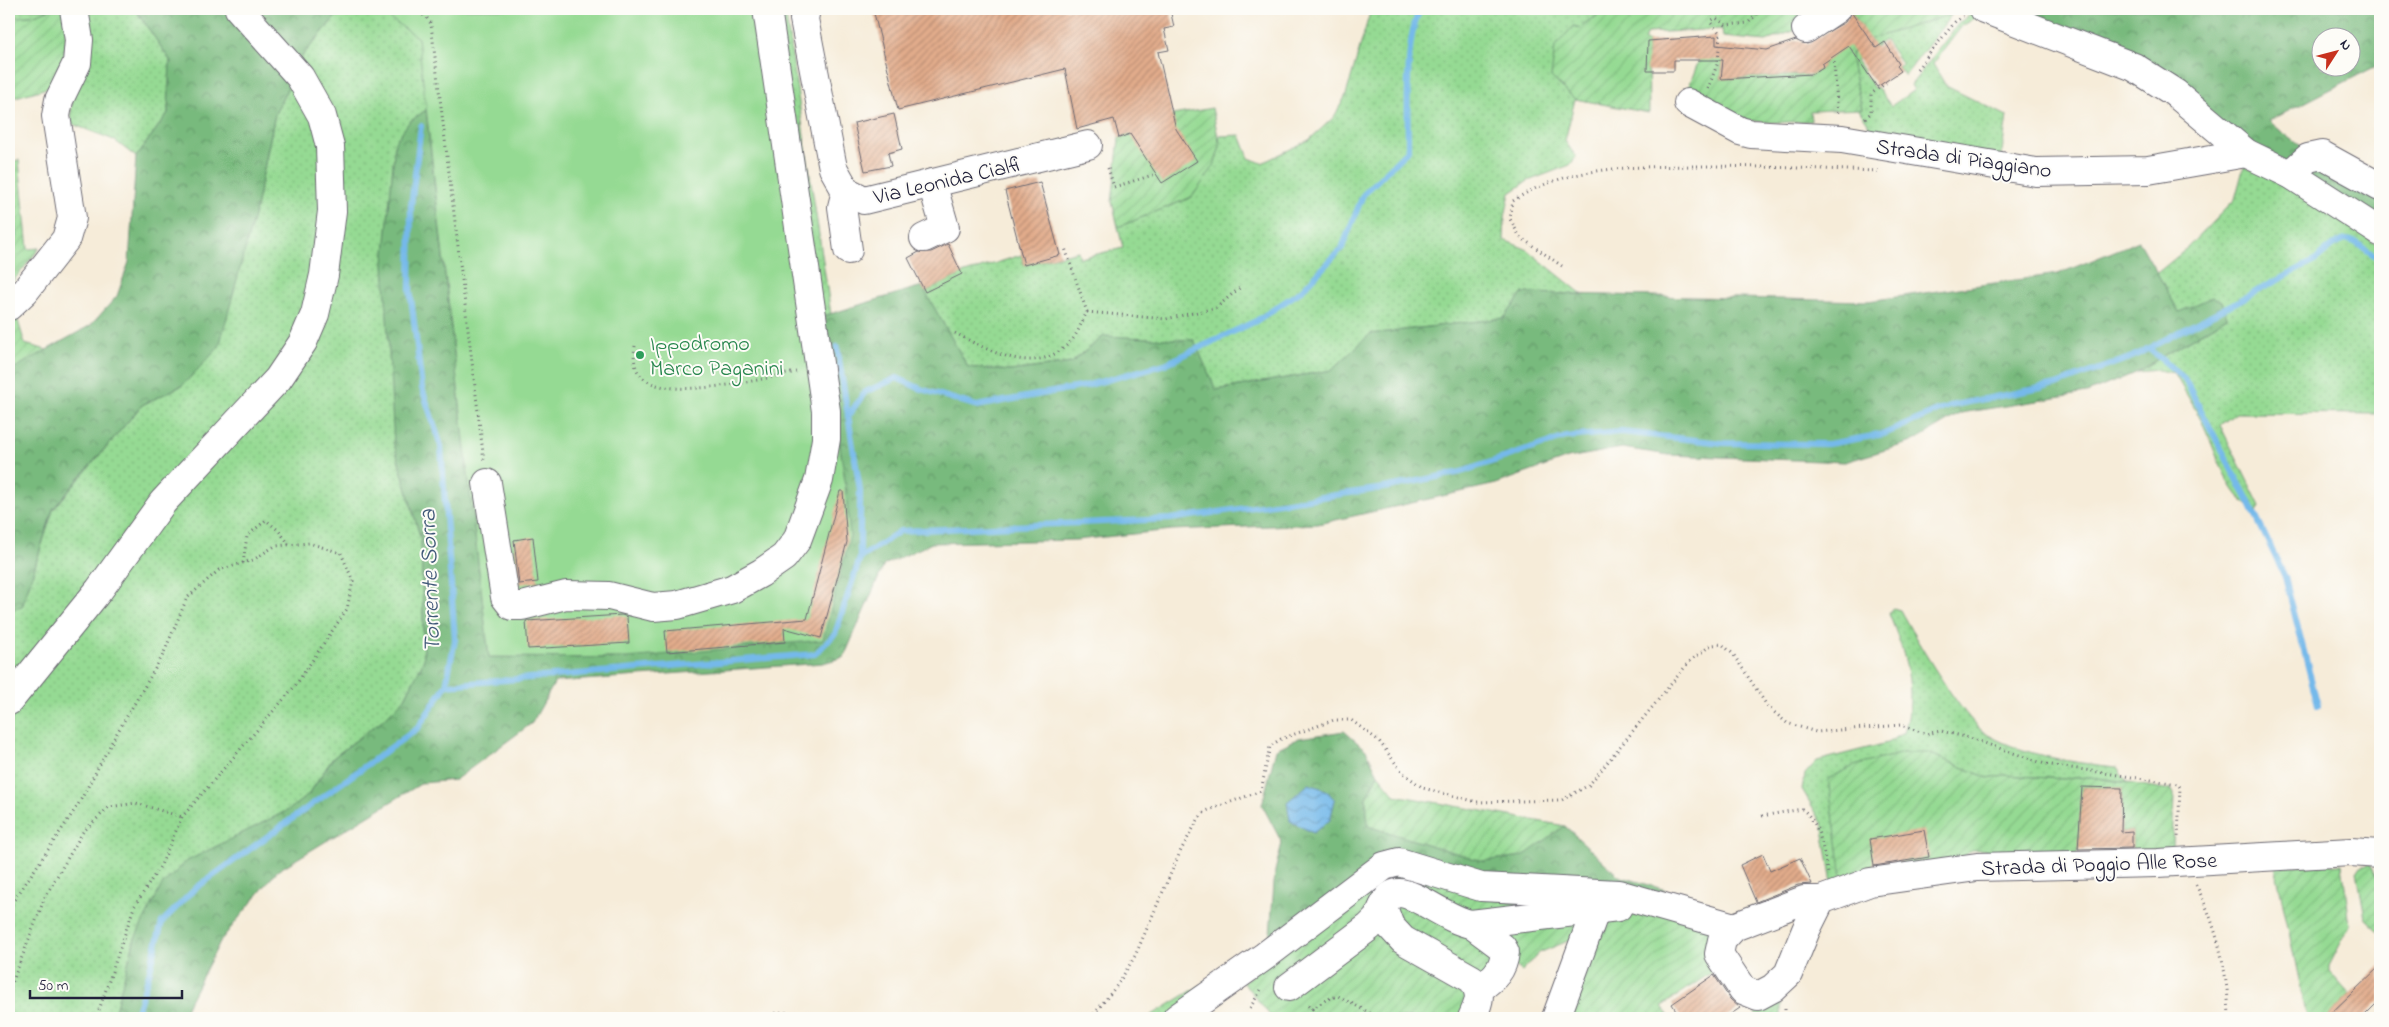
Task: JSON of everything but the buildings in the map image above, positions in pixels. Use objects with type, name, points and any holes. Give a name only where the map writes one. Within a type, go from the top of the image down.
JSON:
[{"type":"street","points":[[9,306],[25,291],[66,239],[72,218],[56,116],[59,100],[77,63],[79,40],[74,9]]},
{"type":"street","points":[[9,701],[99,590],[163,502],[278,379],[303,342],[315,314],[324,275],[332,211],[330,146],[322,116],[300,78],[238,9]]},
{"type":"street","points":[[487,483],[505,597],[512,606],[522,606],[566,595],[609,596],[653,607],[677,605],[732,589],[761,573],[784,557],[797,540],[818,480],[826,439],[826,411],[767,9]]},
{"type":"street","name":"Via Leonida Cialfi","points":[[806,9],[804,18],[833,168],[846,191],[864,200],[1088,145]]},
{"type":"street","points":[[1806,30],[1836,9]]},
{"type":"street","points":[[1975,11],[2134,67],[2175,93],[2246,154],[2290,174],[2380,232]]},
{"type":"street","name":"Strada di Piaggiano","points":[[1696,107],[1740,131],[1752,134],[1842,139],[2036,172],[2126,172],[2246,154]]},
{"type":"street","points":[[2290,174],[2308,158],[2322,155],[2380,187]]},
{"type":"street","points":[[924,238],[945,228],[932,183]]},
{"type":"street","points":[[846,191],[842,207],[848,250]]},
{"type":"street","name":"Strada di Poggio Alle Rose","points":[[1734,927],[1804,900],[1827,898],[1870,882],[1977,867],[2189,861],[2351,852],[2380,854]]},
{"type":"street","points":[[1177,1018],[1264,956],[1384,866],[1399,862],[1481,888],[1618,894],[1734,927],[1722,940],[1719,954],[1743,990],[1758,996],[1773,988],[1788,974],[1806,930],[1827,898]]},
{"type":"street","points":[[1289,987],[1368,927],[1377,919],[1387,898],[1398,893],[1408,895],[1458,922],[1471,924],[1649,902]]},
{"type":"street","points":[[1383,907],[1390,926],[1403,940],[1456,968],[1472,979],[1479,989],[1478,1002],[1472,1018]]},
{"type":"street","points":[[1556,1018],[1596,909]]},
{"type":"street","points":[[1471,924],[1502,946],[1505,952],[1504,963],[1499,974],[1479,989]]},
{"type":"path","points":[[415,9],[427,18],[431,24],[487,483]]},
{"type":"path","points":[[1696,107],[1705,98],[1718,62],[1720,34],[1710,24],[1712,20],[1716,18],[1726,25],[1748,23],[1759,9]]},
{"type":"path","points":[[1917,69],[1955,22],[1975,11]]},
{"type":"path","points":[[1834,62],[1837,110],[1842,139]]},
{"type":"path","points":[[1842,139],[1871,113],[1871,94],[1886,83]]},
{"type":"path","points":[[1562,266],[1520,237],[1510,219],[1513,201],[1526,193],[1589,171],[1626,167],[1717,166],[1886,171]]},
{"type":"path","points":[[1108,168],[1114,188],[1153,175]]},
{"type":"path","points":[[955,333],[997,355],[1026,361],[1057,353],[1073,339],[1087,312],[1065,248]]},
{"type":"path","points":[[1087,312],[1166,319],[1216,308],[1242,286]]},
{"type":"path","points":[[635,346],[636,368],[644,379],[656,386],[676,388],[733,384],[820,368]]},
{"type":"path","points":[[243,563],[247,536],[266,520],[278,530],[290,545]]},
{"type":"path","points":[[9,908],[78,805],[114,738],[162,657],[187,598],[218,570],[253,560],[275,546],[309,543],[341,553],[352,581],[348,609],[295,686],[182,817],[161,864],[134,907],[98,1013],[94,1018]]},
{"type":"path","points":[[1091,1018],[1118,984],[1136,956],[1181,850],[1199,818],[1206,811],[1261,791],[1270,746],[1281,739],[1334,720],[1351,720],[1379,741],[1402,772],[1423,788],[1477,802],[1562,800],[1589,785],[1689,662],[1710,645],[1722,644],[1733,654],[1768,707],[1787,723],[1816,732],[1901,725],[1926,734],[1940,731],[1970,738],[2045,764],[2178,784],[2180,787],[2189,861],[2195,882],[2213,924],[2228,996],[2228,1018]]},
{"type":"path","points":[[9,991],[45,897],[83,832],[109,807],[136,803],[182,817]]},
{"type":"path","points":[[1762,816],[1802,809],[1812,817],[1818,828],[1827,898]]},
{"type":"path","points":[[1312,1009],[1327,999],[1338,996],[1379,1018]]},
{"type":"path","points":[[756,1018],[782,1012],[834,1018]]},
{"type":"path","points":[[1096,1012],[1096,1018]]},
{"type":"green space","points":[[9,9],[51,9],[32,16],[9,17]]},
{"type":"green space","points":[[51,9],[69,9],[61,84],[9,99],[9,17],[32,16]]},
{"type":"green space","points":[[81,9],[135,9],[170,60],[168,113],[136,157],[114,140],[72,124],[71,112]]},
{"type":"green space","points":[[135,9],[342,9],[303,55],[275,114],[256,208],[219,347],[183,385],[142,405],[53,509],[22,607],[9,610],[9,371],[91,325],[117,296],[129,262],[136,157],[168,113],[170,60]]},
{"type":"green space","points":[[342,9],[409,9],[424,20],[489,657],[426,111],[394,444],[421,540],[424,660],[405,698],[386,717],[333,758],[309,794],[135,938],[113,1018],[9,1018],[9,610],[22,607],[53,510],[142,405],[183,385],[256,208],[275,114],[303,55]]},
{"type":"green space","name":"Ippodromo Marco Paganini","points":[[377,9],[774,9],[844,474],[850,536],[823,640],[627,658],[489,657],[418,38]]},
{"type":"green space","points":[[774,9],[785,9],[831,314],[820,317]]},
{"type":"green space","points":[[1371,9],[1606,9],[1580,28],[1573,26],[1551,77],[1575,99],[1565,141],[1576,157],[1570,165],[1528,181],[1510,193],[1505,217],[1504,240],[1526,249],[1582,294],[1523,293],[1504,318],[1371,334],[1332,370],[1216,390],[1104,336],[1071,363],[1010,371],[968,367],[925,292],[962,274],[1021,255],[1024,265],[1078,251],[1080,258],[1123,248],[1118,227],[1192,197],[1220,146],[1219,136],[1240,135],[1249,158],[1262,163],[1309,140],[1334,117],[1346,95]]},
{"type":"green space","points":[[1606,9],[1828,9],[1799,29],[1766,41],[1723,37],[1722,29],[1647,33],[1644,40],[1648,41],[1649,113],[1575,99],[1551,77],[1555,47],[1573,26],[1580,28]]},
{"type":"green space","points":[[1856,9],[1955,9],[1952,14],[1867,40],[1851,53],[1852,67],[1862,109],[1810,111],[1811,121],[1758,122],[1733,115],[1714,98],[1691,97],[1687,91],[1699,60],[1725,46],[1721,79],[1806,75],[1808,77],[1823,67],[1821,64],[1862,28],[1851,12]]},
{"type":"green space","points":[[1998,9],[2380,9],[2380,64],[2362,73],[2362,28],[2312,28],[2312,78],[2353,78],[2269,121],[2295,142],[2322,160],[2380,193],[2380,225],[2249,149],[2179,88]]},
{"type":"green space","points":[[1971,13],[1982,14],[1962,26],[1933,64],[1946,86],[2007,116],[2001,159],[1870,136],[1868,123],[1858,109],[1862,109],[1852,67],[1851,53],[1867,40],[1952,14],[1905,76],[1898,67],[1902,64],[1885,40],[1856,60],[1874,88],[1877,87],[1891,106],[1914,90],[1911,85],[1958,24]]},
{"type":"green space","points":[[1212,108],[1220,146],[1214,166],[1192,197],[1118,227],[1112,202],[1119,138],[1174,121],[1173,115]]},
{"type":"green space","points":[[426,110],[489,657],[627,658],[850,536],[844,474],[820,317],[922,286],[968,367],[1010,371],[1071,363],[1104,336],[1194,340],[1216,390],[1332,370],[1370,334],[1504,318],[1523,293],[1868,301],[2058,274],[2139,241],[2179,312],[2212,297],[2222,301],[2227,317],[2137,372],[2087,393],[1961,413],[1912,442],[1845,462],[1669,455],[1622,448],[1568,458],[1496,484],[1318,524],[1172,530],[1076,540],[932,543],[884,565],[844,657],[823,663],[555,682],[532,723],[455,780],[422,783],[277,871],[221,940],[181,1018],[113,1018],[135,938],[162,885],[187,861],[290,809],[309,794],[333,758],[386,717],[405,698],[424,660],[421,540],[394,444],[384,263],[395,142],[409,122]]},
{"type":"green space","points":[[19,160],[28,249],[40,248],[9,286],[9,162]]},
{"type":"green space","points":[[2244,166],[2280,180],[2380,246],[2380,414],[2236,413],[2220,425],[2260,506],[2257,512],[2246,504],[2229,483],[2195,408],[2174,373],[2157,370],[2137,372],[2227,317],[2179,312],[2157,273],[2184,251],[2235,199]]},
{"type":"green space","points":[[16,314],[25,344],[47,350],[9,371],[9,316]]},
{"type":"green space","points":[[1893,608],[1900,610],[1953,697],[1966,714],[1988,735],[2034,753],[2067,761],[2117,767],[2127,782],[2090,777],[2063,779],[2004,775],[1988,778],[1928,753],[1843,884],[1833,889],[1822,823],[1802,789],[1805,774],[1817,761],[1887,743],[1904,733],[1910,702],[1910,687],[1900,643],[1889,614]]},
{"type":"green space","points":[[1344,731],[1366,750],[1378,774],[1366,798],[1368,826],[1482,861],[1523,856],[1565,826],[1619,876],[1666,890],[1269,946],[1275,871],[1282,843],[1262,805],[1276,749],[1299,738]]},
{"type":"green space","points":[[1903,753],[1928,753],[1988,778],[2004,775],[2063,779],[2090,777],[2172,790],[2174,794],[2172,849],[2132,852],[2132,831],[2121,832],[2122,788],[2082,787],[2078,854],[2058,851],[2054,854],[1986,857],[1986,850],[1972,850],[1962,858],[1843,884],[1828,779],[1854,766]]},
{"type":"green space","points":[[1378,774],[1395,795],[1565,826],[1523,856],[1482,861],[1368,826],[1366,798]]},
{"type":"green space","points":[[2370,863],[2380,881],[2380,932],[2365,918],[2357,872],[2361,866]]},
{"type":"green space","points":[[2342,864],[2350,925],[2329,966],[2329,971],[2350,995],[2330,1015],[2334,1018],[2307,1018],[2275,866]]},
{"type":"green space","points":[[1404,873],[1617,900],[1711,926],[1706,955],[1715,970],[1662,1006],[1670,1018],[1562,1018],[1580,936],[1539,953],[1522,971],[1515,966],[1459,1018],[1272,1018],[1243,982],[1387,875]]},
{"type":"green space","points":[[1247,948],[1255,950],[1168,1018],[1147,1018],[1211,979]]},
{"type":"green space","points":[[1781,991],[1781,1018],[1758,1018],[1756,1013],[1763,1002]]},
{"type":"water","points":[[13,202],[16,237],[9,238],[9,203]]},
{"type":"water","points":[[1309,784],[1326,790],[1335,800],[1330,820],[1313,833],[1290,821],[1287,802]]},
{"type":"waterway","points":[[848,416],[865,392],[897,378],[921,389],[977,406],[1085,386],[1165,364],[1256,321],[1301,291],[1342,248],[1363,195],[1408,150],[1409,55],[1416,21],[1421,9]]},
{"type":"waterway","name":"Torrente Sorra","points":[[135,1018],[149,974],[162,922],[196,888],[418,728],[446,685],[455,640],[441,446],[422,388],[410,289],[411,206],[421,126]]},
{"type":"waterway","points":[[446,685],[815,654],[835,634],[860,558],[900,531],[1170,519],[1384,488],[1461,472],[1566,437],[1621,432],[1723,443],[1828,444],[1884,434],[1949,406],[2056,385],[2132,357],[2316,260],[2342,241],[2353,241],[2380,259]]},
{"type":"waterway","points":[[837,347],[860,490],[860,558]]},
{"type":"waterway","points":[[2149,349],[2184,378],[2247,498],[2285,577],[2318,706]]},
{"type":"place","name":"Ippodromo Marco Paganini","points":[[640,355]]}]
